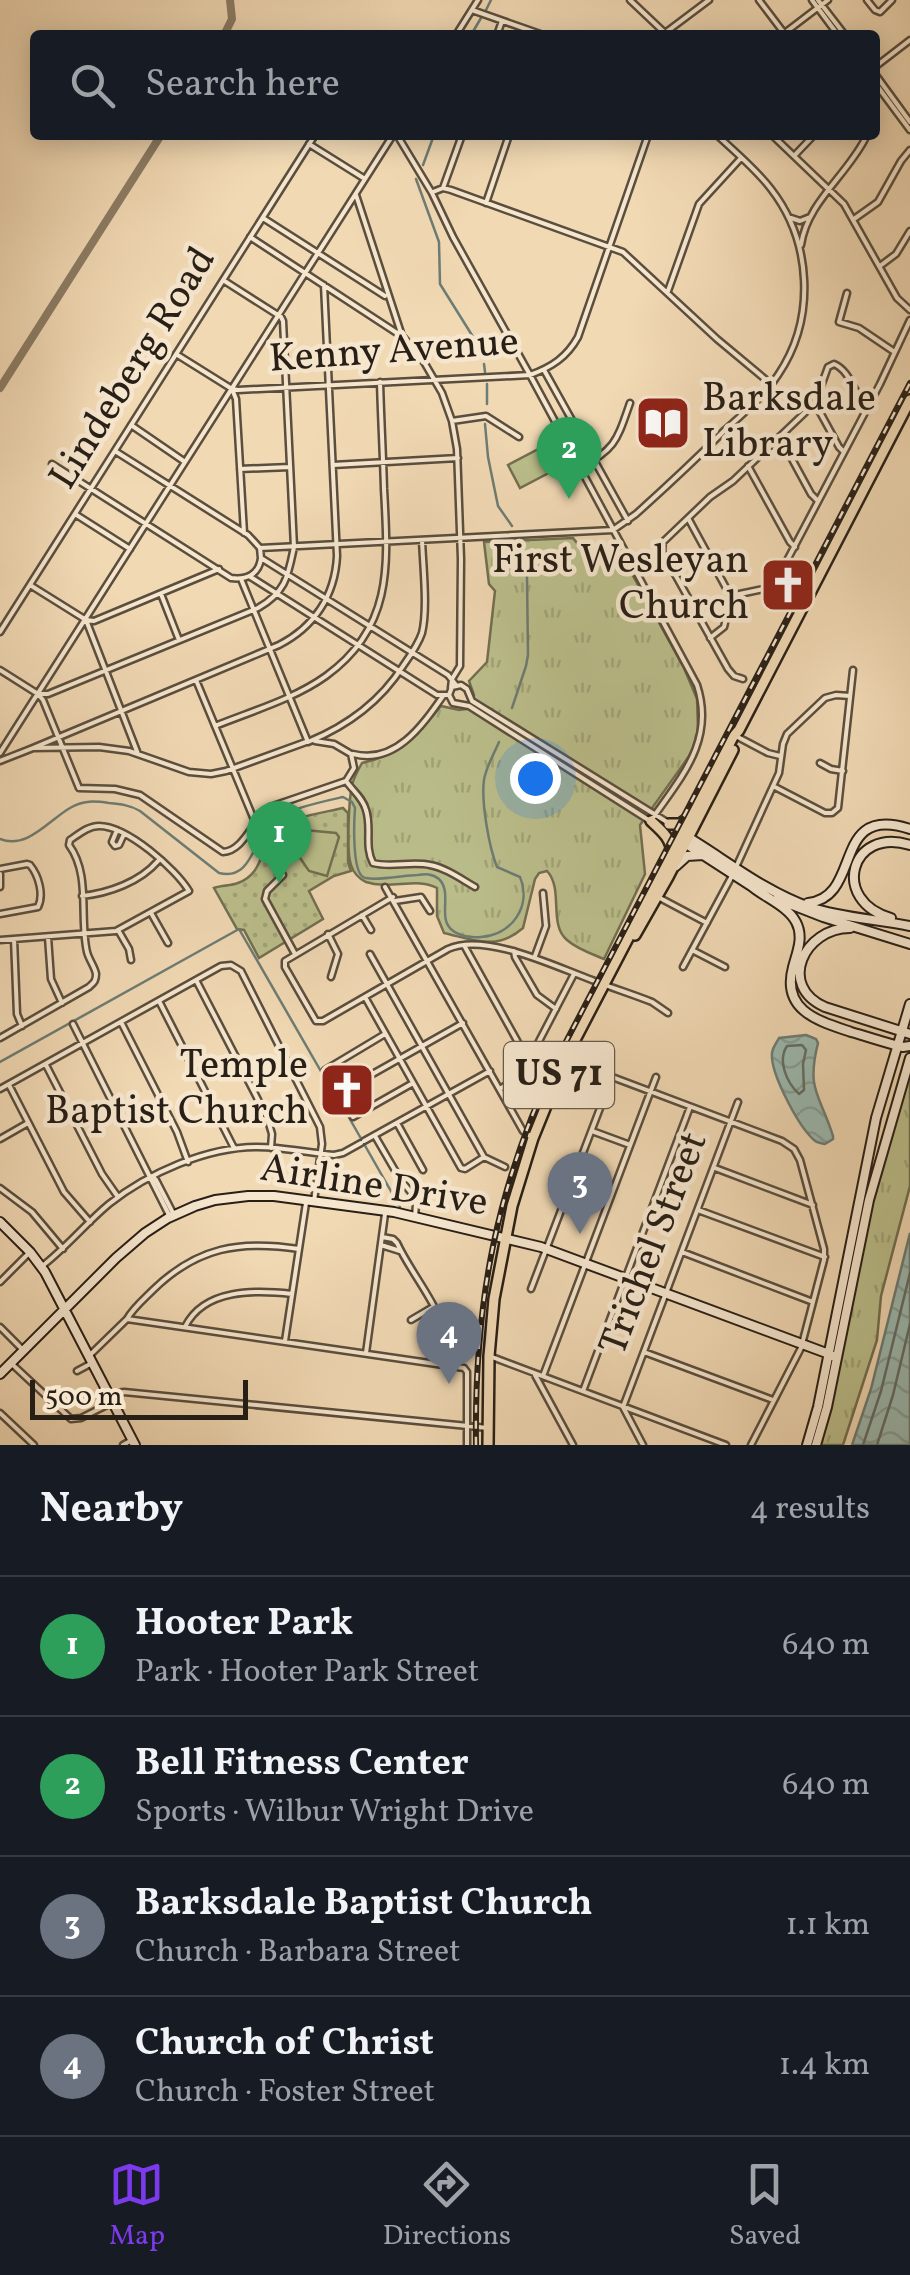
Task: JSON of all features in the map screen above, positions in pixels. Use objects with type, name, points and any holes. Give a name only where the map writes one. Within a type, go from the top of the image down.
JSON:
[{"type":"main road","name":"US 71","points":[[488,1445],[494,1300],[516,1190],[533,1138],[566,1060],[672,869],[737,734],[909,406]]},
{"type":"main road","points":[[653,818],[668,837],[672,856]]},
{"type":"main road","points":[[669,824],[694,819],[706,853]]},
{"type":"main road","points":[[792,900],[813,903],[832,893],[850,848],[872,828],[888,824],[910,829]]},
{"type":"main road","name":"US 71","points":[[655,896],[684,839]]},
{"type":"main road","points":[[684,839],[734,871],[792,900],[824,912],[910,925]]},
{"type":"main road","points":[[882,918],[858,896],[854,880],[857,862],[864,852],[884,842],[910,845]]},
{"type":"main road","points":[[672,869],[688,856],[706,853]]},
{"type":"main road","points":[[734,871],[796,922],[800,944],[790,980],[799,1006],[811,1018],[904,1048],[910,1046]]},
{"type":"main road","points":[[748,884],[801,910],[910,944]]},
{"type":"main road","points":[[871,932],[844,928],[825,933],[806,950],[799,973],[806,992],[818,1005],[906,1033]]},
{"type":"main road","points":[[882,1025],[901,1018],[910,1003]]},
{"type":"main road","points":[[884,1088],[906,1033],[910,1003]]},
{"type":"main road","points":[[807,1445],[826,1366],[833,1356],[832,1339],[891,1055],[878,1040]]},
{"type":"main road","points":[[816,1445],[827,1408],[833,1356],[868,1200],[910,1058]]},
{"type":"main road","name":"Airline Drive","points":[[0,1374],[130,1245],[172,1216],[209,1202],[274,1196],[415,1216],[546,1248],[833,1356]]},
{"type":"main road","points":[[0,1222],[42,1267],[134,1443]]},
{"type":"main road","points":[[826,1366],[816,1350],[832,1339]]},
{"type":"street","points":[[459,30],[478,0]]},
{"type":"street","points":[[630,0],[662,30]]},
{"type":"street","points":[[637,6],[644,0]]},
{"type":"street","points":[[671,30],[709,0]]},
{"type":"street","points":[[759,0],[780,30]]},
{"type":"street","points":[[787,30],[817,3],[828,0]]},
{"type":"street","points":[[867,0],[877,12],[882,12],[892,0]]},
{"type":"street","points":[[817,3],[838,30]]},
{"type":"street","points":[[472,10],[529,30]]},
{"type":"street","points":[[499,30],[502,20]]},
{"type":"street","points":[[880,63],[910,40]]},
{"type":"street","points":[[880,82],[910,130]]},
{"type":"street","points":[[880,88],[910,122]]},
{"type":"street","name":"Lindeberg Road","points":[[0,632],[313,140]]},
{"type":"street","points":[[0,753],[392,140]]},
{"type":"street","points":[[398,140],[432,193],[690,670],[701,701],[702,722],[696,750],[653,818]]},
{"type":"street","points":[[444,188],[460,140]]},
{"type":"street","points":[[486,203],[508,140]]},
{"type":"street","name":"Kenny Avenue","points":[[176,354],[232,389],[530,375],[544,370],[573,346],[646,140]]},
{"type":"street","points":[[260,548],[613,530],[628,521],[771,384],[785,364],[799,328],[804,290],[794,232],[772,190],[721,140]]},
{"type":"street","points":[[777,140],[844,204],[900,302],[910,310]]},
{"type":"street","points":[[794,156],[809,140]]},
{"type":"street","points":[[800,250],[810,217],[865,140]]},
{"type":"street","points":[[310,144],[365,179]]},
{"type":"street","points":[[854,219],[878,202],[910,150]]},
{"type":"street","points":[[668,291],[699,204],[741,158]]},
{"type":"street","points":[[432,193],[444,188],[609,245],[628,256],[771,384]]},
{"type":"street","points":[[356,194],[403,337]]},
{"type":"street","points":[[787,216],[800,221],[810,217]]},
{"type":"street","points":[[263,218],[388,298]]},
{"type":"street","points":[[794,232],[805,226]]},
{"type":"street","points":[[880,266],[896,254],[910,231]]},
{"type":"street","points":[[250,237],[403,337],[435,380],[452,421],[458,458],[460,666],[446,696],[426,720],[402,743],[382,754],[364,756],[349,752],[332,739],[335,730]]},
{"type":"street","points":[[0,670],[38,694],[48,694],[254,610],[277,594],[288,575],[294,546],[282,321],[223,280]]},
{"type":"street","points":[[0,761],[270,650],[295,637],[315,618],[336,576],[337,544],[324,285]]},
{"type":"street","points":[[847,293],[839,322],[858,328],[894,352]]},
{"type":"street","points":[[774,587],[910,320]]},
{"type":"street","points":[[744,679],[729,671],[710,638],[662,549],[664,540],[814,403],[830,365],[842,368],[867,408]]},
{"type":"street","points":[[544,370],[628,521]]},
{"type":"street","points":[[215,726],[289,696],[330,674],[370,626],[386,581],[380,382]]},
{"type":"street","points":[[232,389],[236,399],[244,533]]},
{"type":"street","points":[[580,468],[607,452],[630,403]]},
{"type":"street","points":[[814,403],[844,452]]},
{"type":"street","points":[[452,421],[487,416],[519,438]]},
{"type":"street","points":[[131,425],[185,462]]},
{"type":"street","points":[[780,436],[818,501]]},
{"type":"street","points":[[52,464],[230,578],[246,577],[256,571],[261,558],[256,540],[115,451]]},
{"type":"street","points":[[333,465],[458,458]]},
{"type":"street","points":[[240,469],[290,466]]},
{"type":"street","points":[[748,466],[795,547]]},
{"type":"street","points":[[74,514],[130,549]]},
{"type":"street","points":[[688,518],[730,596],[723,629],[710,638]]},
{"type":"street","points":[[33,748],[99,746],[138,754],[188,772],[211,774],[335,730],[367,708],[400,672],[421,637],[422,540]]},
{"type":"street","points":[[261,558],[412,652],[453,684],[465,687],[472,701],[684,839]]},
{"type":"street","points":[[30,585],[86,620],[94,621],[219,569]]},
{"type":"street","points":[[246,577],[436,695],[469,706],[669,824],[684,839]]},
{"type":"street","points":[[246,577],[254,610],[308,742]]},
{"type":"street","points":[[730,596],[774,587],[805,603]]},
{"type":"street","points":[[161,594],[180,640]]},
{"type":"street","points":[[86,620],[138,754]]},
{"type":"street","points":[[773,786],[825,813],[834,812],[840,804],[853,670]]},
{"type":"street","points":[[196,680],[255,822]]},
{"type":"street","points":[[459,704],[466,700],[468,692]]},
{"type":"street","points":[[38,694],[78,787],[140,795],[222,852],[234,850],[264,810],[346,781],[364,756]]},
{"type":"street","points":[[683,967],[773,786],[790,731],[822,700],[832,695],[850,696]]},
{"type":"street","points":[[737,734],[768,753],[782,756]]},
{"type":"street","points":[[308,742],[339,746]]},
{"type":"street","points":[[349,752],[354,768]]},
{"type":"street","points":[[820,763],[843,771]]},
{"type":"street","points":[[346,781],[367,812],[368,854],[374,864],[428,864],[475,887]]},
{"type":"street","points":[[0,940],[85,934],[118,930],[189,892],[180,878],[117,830],[92,827],[68,844],[79,861],[85,934],[95,980],[0,1038]]},
{"type":"street","points":[[117,830],[113,846],[119,845],[124,834]]},
{"type":"street","points":[[82,896],[107,892],[146,872],[159,860]]},
{"type":"street","points":[[0,887],[0,872],[29,864],[38,876],[41,903],[38,908],[0,914]]},
{"type":"street","points":[[283,874],[267,890],[265,899],[295,954]]},
{"type":"street","points":[[386,887],[524,1132],[533,1138]]},
{"type":"street","points":[[534,958],[546,926],[543,893]]},
{"type":"street","points":[[655,896],[706,923]]},
{"type":"street","points":[[430,911],[421,897],[394,899],[284,962],[313,1018],[318,1022],[453,946],[465,945],[514,951],[652,1002],[668,1012]]},
{"type":"street","points":[[151,913],[168,943]]},
{"type":"street","points":[[362,915],[370,930]]},
{"type":"street","points":[[118,930],[131,960]]},
{"type":"street","points":[[328,934],[338,954],[330,977]]},
{"type":"street","points":[[48,937],[51,980],[62,1003]]},
{"type":"street","points":[[14,939],[17,1014],[22,1026]]},
{"type":"street","points":[[465,945],[530,1059]]},
{"type":"street","points":[[692,950],[725,966]]},
{"type":"street","points":[[514,951],[535,993],[556,1009]]},
{"type":"street","points":[[370,954],[484,1158],[504,1166]]},
{"type":"street","points":[[0,1090],[226,964],[241,971],[322,1132],[286,1342]]},
{"type":"street","points":[[500,1088],[520,1075],[574,974]]},
{"type":"street","points":[[196,980],[269,1123],[271,1148]]},
{"type":"street","points":[[365,996],[463,1169],[484,1158]]},
{"type":"street","points":[[159,1001],[234,1148]]},
{"type":"street","points":[[121,1022],[179,1135],[188,1162]]},
{"type":"street","points":[[337,1094],[463,1022]]},
{"type":"street","points":[[74,1024],[172,1216]]},
{"type":"street","points":[[325,1070],[385,1034]]},
{"type":"street","points":[[566,1060],[788,1144],[798,1156],[806,1175],[824,1257],[802,1345],[750,1445]]},
{"type":"street","points":[[46,1064],[102,1174],[118,1197]]},
{"type":"street","points":[[42,1267],[118,1197],[152,1176],[208,1153],[234,1148],[340,1154],[490,1071]]},
{"type":"street","points":[[543,1376],[656,1077]]},
{"type":"street","points":[[353,1117],[413,1083]]},
{"type":"street","points":[[8,1085],[64,1192],[90,1222]]},
{"type":"street","points":[[531,1289],[602,1102]]},
{"type":"street","name":"Trichel Street","points":[[624,1406],[738,1102]]},
{"type":"street","points":[[583,1392],[690,1107]]},
{"type":"street","points":[[0,1139],[28,1123]]},
{"type":"street","points":[[397,1124],[423,1170]]},
{"type":"street","points":[[590,1130],[630,1145]]},
{"type":"street","points":[[375,1136],[414,1198],[415,1216]]},
{"type":"street","points":[[713,1167],[813,1205]]},
{"type":"street","points":[[0,1188],[32,1212],[63,1249]]},
{"type":"street","points":[[697,1210],[824,1257]]},
{"type":"street","points":[[366,1353],[385,1211]]},
{"type":"street","points":[[382,1236],[395,1241],[433,1307],[449,1340],[449,1366]]},
{"type":"street","points":[[76,1371],[170,1274],[208,1253],[249,1244],[299,1249]]},
{"type":"street","points":[[380,1245],[400,1251]]},
{"type":"street","points":[[0,1282],[30,1252]]},
{"type":"street","points":[[681,1252],[813,1302]]},
{"type":"street","points":[[186,1327],[197,1312],[229,1295],[254,1291],[292,1294]]},
{"type":"street","points":[[411,1320],[433,1307]]},
{"type":"street","points":[[128,1319],[466,1370],[467,1445]]},
{"type":"street","points":[[0,1328],[24,1351]]},
{"type":"street","points":[[644,1352],[773,1400]]},
{"type":"street","points":[[489,1356],[726,1445]]},
{"type":"street","points":[[11,1364],[71,1418],[81,1418],[118,1392],[488,1428]]},
{"type":"street","points":[[536,1374],[573,1445]]},
{"type":"street","points":[[624,1406],[643,1445]]},
{"type":"street","points":[[0,1413],[34,1445]]},
{"type":"street","points":[[123,1445],[134,1443]]},
{"type":"green space","points":[[550,443],[562,466],[520,488],[508,465]]},
{"type":"green space","points":[[573,538],[594,556],[622,556],[697,699],[698,730],[692,752],[640,825],[645,874],[604,959],[575,946],[561,933],[555,887],[547,871],[535,879],[523,928],[504,939],[485,942],[444,933],[437,916],[437,888],[366,882],[352,868],[349,858],[352,785],[362,763],[388,755],[407,742],[441,706],[466,709],[474,695],[469,681],[487,662],[495,591],[489,584],[484,542]]},
{"type":"green space","points":[[343,808],[348,813],[351,871],[309,891],[323,919],[259,958],[214,888],[246,879],[257,867],[275,832],[289,822]]},
{"type":"green space","points":[[294,829],[336,833],[339,837],[327,876],[309,871],[294,849]]},
{"type":"green space","points":[[910,1065],[910,1186],[881,1296],[877,1340],[843,1445],[818,1445],[871,1197]]},
{"type":"water","points":[[806,1035],[818,1043],[814,1082],[833,1136],[825,1144],[814,1140],[798,1120],[773,1062],[772,1051],[779,1038]]},
{"type":"water","points":[[910,1233],[910,1445],[852,1445],[871,1389]]},
{"type":"waterway","points":[[486,10],[491,0]]},
{"type":"waterway","points":[[474,30],[481,18]]},
{"type":"waterway","points":[[423,165],[432,140]]},
{"type":"waterway","points":[[416,179],[439,242],[440,284],[485,356]]},
{"type":"waterway","points":[[484,364],[485,372]]},
{"type":"waterway","points":[[487,384],[487,404]]},
{"type":"waterway","points":[[485,424],[498,506],[512,526]]},
{"type":"waterway","points":[[512,708],[528,655],[527,577],[520,544]]},
{"type":"waterway","points":[[0,839],[28,837],[80,804],[121,804],[140,811],[219,873],[231,874],[246,864],[276,818],[343,797],[355,808],[355,856],[363,877],[434,876],[443,885],[446,919],[452,930],[470,937],[492,935],[517,917],[523,898],[520,877],[497,867],[486,824],[484,780],[499,742]]},
{"type":"waterway","points":[[0,1062],[239,929],[334,1094]]},
{"type":"waterway","points":[[343,1107],[400,1207]]},
{"type":"taxiway","points":[[226,30],[232,19],[230,0]]},
{"type":"taxiway","points":[[0,388],[158,140]]},
{"type":"railway","points":[[476,1445],[479,1343],[493,1246],[504,1199],[537,1105],[558,1057],[910,383]]},
{"type":"place","name":"Barksdale Library","points":[[663,423]]},
{"type":"place","name":"Bell Fitness Center","points":[[569,499]]},
{"type":"place","name":"First Wesleyan Church","points":[[788,585]]},
{"type":"place","name":"Hooter Park","points":[[279,883]]},
{"type":"place","name":"Temple Baptist Church","points":[[347,1090]]},
{"type":"place","name":"Barksdale Baptist Church","points":[[580,1234]]},
{"type":"place","name":"Church of Christ","points":[[449,1384]]}]
